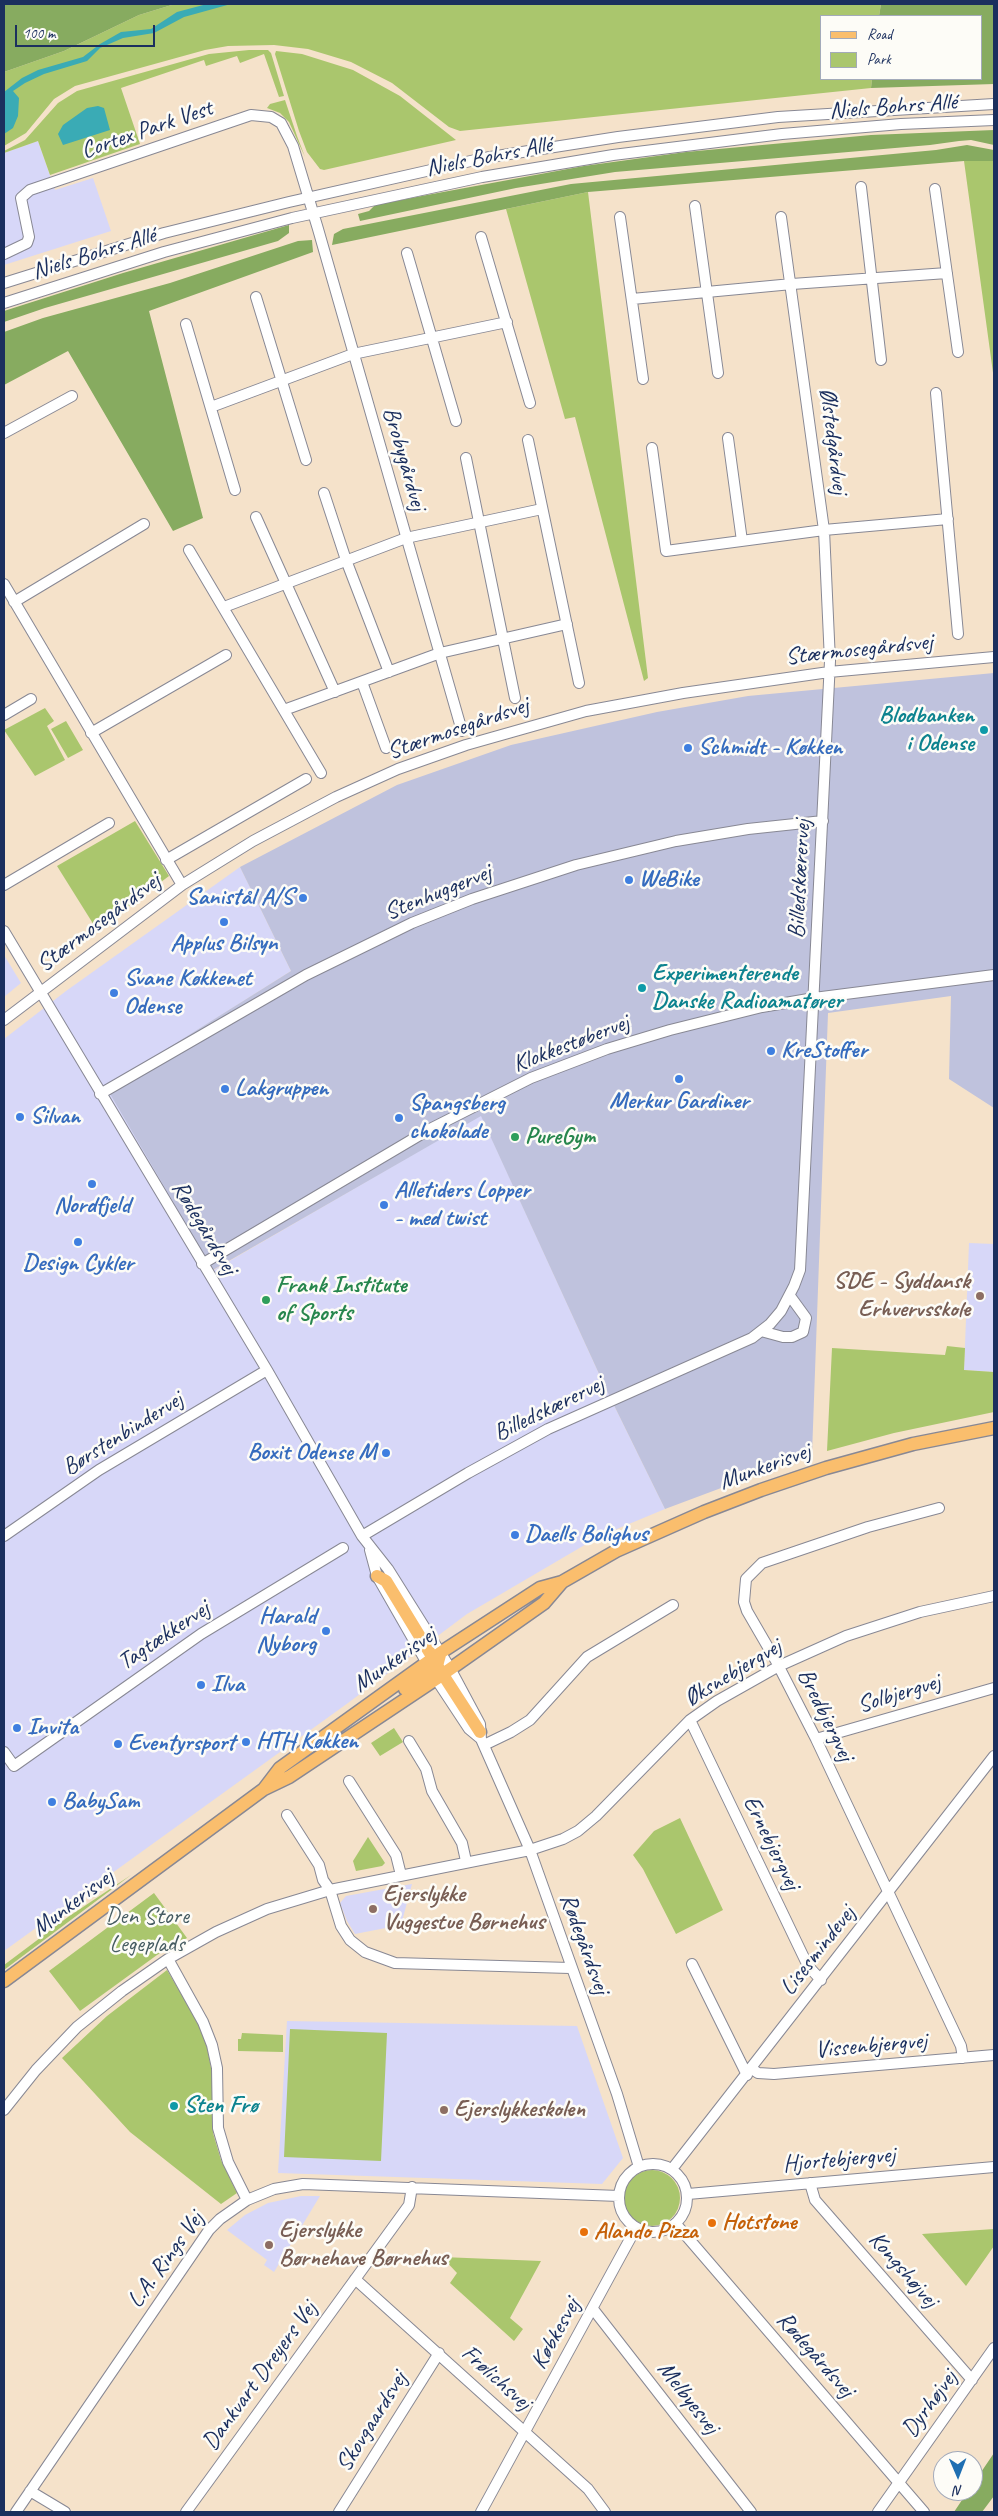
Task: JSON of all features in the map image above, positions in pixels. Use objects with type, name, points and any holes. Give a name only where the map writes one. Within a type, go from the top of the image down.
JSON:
[{"type":"main road","name":"Munkerisvej","points":[[4,1981],[264,1789],[289,1777],[338,1744],[518,1602],[540,1588],[562,1582],[616,1551],[704,1512],[762,1490],[826,1468],[904,1447],[994,1428]]},
{"type":"main road","points":[[377,1576],[386,1581],[482,1738]]},
{"type":"main road","name":"Munkerisvej","points":[[264,1789],[280,1768],[438,1665],[544,1603],[562,1582]]},
{"type":"street","name":"Niels Bohrs Allé","points":[[4,283],[164,233],[308,197],[484,158],[618,137],[778,117],[994,104]]},
{"type":"street","name":"Cortex Park Vest","points":[[4,254],[27,244],[29,230],[21,207],[21,198],[30,190],[252,116],[271,117],[281,123],[293,146],[308,197]]},
{"type":"street","name":"Niels Bohrs Allé","points":[[4,303],[164,252],[312,213],[482,177],[613,155],[782,134],[901,124],[994,120]]},
{"type":"street","points":[[861,187],[881,360]]},
{"type":"street","points":[[935,189],[958,352]]},
{"type":"street","name":"Brobygårdvej","points":[[308,197],[462,731]]},
{"type":"street","points":[[695,206],[718,373]]},
{"type":"street","points":[[620,217],[644,379]]},
{"type":"street","name":"Ølstedgårdvej","points":[[781,217],[792,284],[824,530],[829,596],[829,672]]},
{"type":"street","points":[[481,237],[530,403]]},
{"type":"street","points":[[407,253],[456,421]]},
{"type":"street","points":[[632,299],[792,284],[947,273]]},
{"type":"street","points":[[256,297],[306,460]]},
{"type":"street","points":[[211,407],[353,354],[507,322]]},
{"type":"street","points":[[186,324],[235,490]]},
{"type":"street","points":[[936,393],[958,634]]},
{"type":"street","points":[[4,434],[72,396]]},
{"type":"street","points":[[728,438],[742,541]]},
{"type":"street","points":[[528,440],[580,683]]},
{"type":"street","points":[[652,448],[666,551],[824,530],[948,519]]},
{"type":"street","points":[[466,458],[515,698]]},
{"type":"street","points":[[324,493],[346,560],[389,672]]},
{"type":"street","points":[[224,607],[406,538],[542,509]]},
{"type":"street","points":[[256,517],[335,692]]},
{"type":"street","points":[[14,602],[144,524]]},
{"type":"street","points":[[189,550],[321,773]]},
{"type":"street","points":[[4,584],[182,885]]},
{"type":"street","points":[[284,710],[440,653],[567,624]]},
{"type":"street","points":[[91,733],[226,655]]},
{"type":"street","name":"Stærmosegårdsvej","points":[[4,1020],[182,885],[253,841],[336,797],[398,770],[466,745],[586,711],[682,693],[829,672],[994,657]]},
{"type":"street","name":"Billedskærervej","points":[[362,1536],[468,1473],[548,1429],[741,1344],[761,1331],[777,1316],[790,1296],[802,1258],[829,672]]},
{"type":"street","points":[[362,682],[386,748]]},
{"type":"street","points":[[4,715],[31,699]]},
{"type":"street","points":[[166,860],[306,779]]},
{"type":"street","name":"Stenhuggervej","points":[[100,1094],[329,962],[412,923],[472,899],[585,863],[676,841],[748,829],[823,820]]},
{"type":"street","points":[[4,885],[109,823]]},
{"type":"street","name":"Rødegårdsvej","points":[[4,930],[100,1094],[267,1370],[362,1536],[388,1569],[438,1665]]},
{"type":"street","name":"Klokkestøbervej","points":[[202,1264],[430,1129],[532,1078],[607,1048],[738,1013],[814,998],[994,975]]},
{"type":"street","points":[[761,1331],[783,1337],[792,1337],[803,1332],[806,1318],[790,1296]]},
{"type":"street","name":"Børstenbindervej","points":[[4,1536],[99,1470],[267,1370]]},
{"type":"street","name":"Bredbjergvej","points":[[939,1508],[868,1526],[762,1563],[746,1579],[744,1590],[747,1612],[779,1666],[816,1739],[961,2046],[963,2058]]},
{"type":"street","name":"Rødegårdsvej","points":[[369,1547],[377,1576]]},
{"type":"street","name":"Tagtækkervej","points":[[4,1752],[14,1766],[201,1634],[343,1548]]},
{"type":"street","name":"Øksnebjergvej","points":[[4,2110],[36,2070],[77,2027],[122,1991],[168,1959],[216,1932],[267,1909],[330,1890],[466,1861],[530,1850],[578,1831],[596,1816],[690,1720],[717,1701],[779,1666],[823,1646],[880,1624],[944,1606],[994,1596]]},
{"type":"street","points":[[482,1738],[511,1732],[530,1720],[587,1658],[673,1605]]},
{"type":"street","name":"Solbjergvej","points":[[816,1739],[994,1688]]},
{"type":"street","name":"Ernebjergvej","points":[[690,1720],[808,1966],[820,1980]]},
{"type":"street","name":"Rødegårdsvej","points":[[482,1738],[530,1850],[570,1968],[617,2094],[640,2167]]},
{"type":"street","points":[[409,1741],[426,1769],[432,1791],[462,1843],[466,1861]]},
{"type":"street","name":"Lisesmindevej","points":[[672,2170],[994,1756]]},
{"type":"street","points":[[349,1780],[396,1855],[401,1875]]},
{"type":"street","points":[[287,1816],[318,1865],[322,1880],[330,1890],[341,1926],[350,1940],[365,1952],[395,1963],[570,1968]]},
{"type":"street","points":[[168,1959],[203,2022],[212,2046],[217,2068],[217,2111],[220,2137],[228,2162],[248,2200]]},
{"type":"street","points":[[692,1964],[749,2072]]},
{"type":"street","name":"Vissenbjergvej","points":[[749,2072],[774,2074],[994,2055]]},
{"type":"street","points":[[656,2164],[672,2170],[683,2180],[688,2194],[686,2210],[676,2224],[657,2233],[636,2228],[622,2212],[619,2196],[625,2178],[640,2167],[656,2164]]},
{"type":"street","name":"Hjortebjergvej","points":[[688,2194],[994,2167]]},
{"type":"street","name":"Kongshøjvej","points":[[810,2183],[815,2200],[972,2380]]},
{"type":"street","name":"L.A. Rings Vej","points":[[16,2512],[209,2230],[220,2219],[248,2200],[274,2189],[303,2184],[619,2196]]},
{"type":"street","name":"Dankvart Dreyers Vej","points":[[186,2512],[409,2205],[412,2187]]},
{"type":"street","name":"Rødegårdsvej","points":[[676,2224],[924,2512]]},
{"type":"street","name":"Købkesvej","points":[[481,2512],[636,2228]]},
{"type":"street","name":"Frølichsvej","points":[[355,2279],[588,2489],[605,2512]]},
{"type":"street","name":"Melbyesvej","points":[[593,2309],[751,2512]]},
{"type":"street","name":"Dyrhøjvej","points":[[878,2512],[994,2348]]},
{"type":"street","name":"Skovgaardsvej","points":[[339,2512],[439,2353]]},
{"type":"street","points":[[30,2491],[65,2512]]},
{"type":"shaded area","points":[[38,141],[55,190],[93,178],[111,231],[4,265],[4,153]]},
{"type":"shaded area","points":[[994,673],[994,1108],[949,1079],[951,996],[828,1013],[812,1454],[665,1509],[606,1389],[481,1116],[213,1270],[106,1087],[291,971],[240,867],[397,785],[511,745],[657,712],[748,696]]},
{"type":"shaded area","points":[[240,867],[291,971],[107,1087],[214,1270],[481,1115],[606,1389],[665,1509],[600,1536],[467,1614],[348,1703],[4,1951],[4,1039],[66,991]]},
{"type":"shaded area","points":[[4,955],[21,983],[4,997]]},
{"type":"shaded area","name":"SDE - Syddansk Erhvervsskole","points":[[969,1243],[994,1244],[994,1372],[964,1370]]},
{"type":"shaded area","name":"Ejerslykke Vuggestue Børnehus","points":[[412,1884],[401,1925],[355,1934],[347,1921],[340,1903],[346,1896]]},
{"type":"shaded area","name":"Ejerslykkeskolen","points":[[287,2021],[577,2026],[623,2158],[602,2184],[278,2173]]},
{"type":"shaded area","name":"Ejerslykke Børnehave Børnehus","points":[[301,2196],[320,2196],[274,2272],[264,2265],[267,2260],[227,2230],[245,2215],[268,2203]]},
{"type":"green space","points":[[4,4],[175,4],[139,15],[64,51],[4,72]]},
{"type":"green space","points":[[175,4],[881,4],[879,15],[820,15],[820,80],[872,80],[871,88],[460,131],[449,127],[392,83],[351,62],[308,49],[274,45],[228,46],[205,50],[75,86],[54,99],[26,133],[4,146],[4,72],[64,51],[139,15]]},
{"type":"green space","points":[[881,4],[994,4],[994,84],[871,88],[872,80],[983,80],[983,15],[879,15]]},
{"type":"green space","points":[[268,50],[271,53],[284,96],[279,97],[264,54],[240,63],[237,56],[206,66],[204,60],[121,88],[140,144],[50,175],[38,141],[4,153],[4,151],[25,140],[58,103],[77,91],[209,54]]},
{"type":"green space","points":[[276,51],[302,54],[353,70],[400,96],[456,140],[324,170],[320,169],[307,152],[299,131],[275,54]]},
{"type":"green space","points":[[285,100],[305,157],[289,122],[280,113],[267,108],[270,104]]},
{"type":"green space","points":[[994,130],[994,145],[971,140],[615,172],[516,188],[360,221],[358,214],[369,211],[375,205],[427,195],[584,166],[686,152],[871,135]]},
{"type":"green space","points":[[967,145],[994,150],[994,161],[964,161],[588,192],[332,245],[334,234],[343,229],[571,184],[936,150]]},
{"type":"green space","points":[[964,161],[994,161],[994,380]]},
{"type":"green space","points":[[588,192],[648,678],[644,681],[575,417],[565,419],[506,209]]},
{"type":"green space","points":[[289,225],[289,233],[278,241],[45,308],[4,322],[4,311],[123,273]]},
{"type":"green space","points":[[312,240],[313,252],[149,311],[203,518],[173,531],[68,351],[4,385],[4,332],[43,318],[170,283],[298,241]]},
{"type":"green space","points":[[45,708],[54,721],[47,726],[65,760],[35,776],[4,730]]},
{"type":"green space","points":[[66,721],[83,750],[68,758],[51,729]]},
{"type":"green space","points":[[135,821],[169,876],[97,930],[57,866]]},
{"type":"green space","points":[[947,1346],[965,1348],[964,1370],[994,1372],[994,1412],[894,1433],[827,1451],[832,1348],[945,1355]]},
{"type":"green space","points":[[394,1728],[403,1742],[380,1756],[371,1743]]},
{"type":"green space","points":[[680,1818],[723,1910],[676,1934],[643,1869],[633,1855],[654,1831]]},
{"type":"green space","points":[[368,1837],[385,1863],[382,1866],[356,1871],[353,1861]]},
{"type":"green space","points":[[131,1875],[4,1970],[4,1965],[68,1917]]},
{"type":"green space","name":"Den Store Legeplads","points":[[154,1893],[187,1938],[157,1955],[80,2011],[49,1971]]},
{"type":"green space","points":[[167,1970],[201,2027],[207,2047],[212,2073],[213,2133],[221,2160],[237,2193],[221,2204],[130,2132],[62,2058],[107,2016]]},
{"type":"green space","points":[[290,2029],[387,2033],[381,2161],[284,2157]]},
{"type":"green space","points":[[242,2033],[283,2035],[283,2052],[238,2051],[238,2039],[241,2039]]},
{"type":"green space","points":[[652,2170],[663,2172],[672,2178],[678,2187],[680,2198],[678,2209],[672,2218],[663,2224],[652,2226],[641,2224],[632,2218],[626,2209],[624,2198],[626,2187],[632,2178],[641,2172]]},
{"type":"green space","points":[[994,2229],[994,2246],[966,2286],[922,2234]]},
{"type":"green space","points":[[442,2257],[541,2261],[510,2318],[523,2329],[514,2341],[450,2283],[457,2273]]},
{"type":"green space","points":[[994,2453],[994,2496],[982,2512],[954,2512],[961,2501],[983,2501],[983,2469]]},
{"type":"water","points":[[207,4],[231,4],[184,17],[154,33],[123,38],[100,48],[87,61],[44,74],[25,83],[13,91],[19,98],[18,116],[13,128],[4,134],[4,92],[22,78],[38,70],[83,57],[100,44],[121,32],[151,29],[177,12]]},
{"type":"water","points":[[98,106],[104,108],[110,130],[63,145],[58,134],[63,125],[87,108]]},
{"type":"place","name":"Blodbanken i Odense","points":[[984,730]]},
{"type":"place","name":"Schmidt - Køkken","points":[[688,748]]},
{"type":"place","name":"WeBike","points":[[629,880]]},
{"type":"place","name":"Sanistål A/S","points":[[303,898]]},
{"type":"place","name":"Applus Bilsyn","points":[[224,922]]},
{"type":"place","name":"Experimenterende Danske Radioamatører","points":[[642,988]]},
{"type":"place","name":"Svane Køkkenet Odense","points":[[114,993]]},
{"type":"place","name":"KreStoffer","points":[[771,1051]]},
{"type":"place","name":"Merkur Gardiner","points":[[679,1079]]},
{"type":"place","name":"Lakgruppen","points":[[225,1089]]},
{"type":"place","name":"Silvan","points":[[20,1117]]},
{"type":"place","name":"Spangsberg chokolade","points":[[399,1118]]},
{"type":"place","name":"PureGym","points":[[515,1137]]},
{"type":"place","name":"Nordfjeld","points":[[92,1184]]},
{"type":"place","name":"Alletiders Lopper - med twist","points":[[384,1205]]},
{"type":"place","name":"Design Cykler","points":[[78,1242]]},
{"type":"place","name":"SDE - Syddansk Erhvervsskole","points":[[980,1296]]},
{"type":"place","name":"Frank Institute of Sports","points":[[266,1300]]},
{"type":"place","name":"Boxit Odense M","points":[[386,1453]]},
{"type":"place","name":"Daells Bolighus","points":[[515,1535]]},
{"type":"place","name":"Harald Nyborg","points":[[326,1631]]},
{"type":"place","name":"Ilva","points":[[201,1685]]},
{"type":"place","name":"Invita","points":[[17,1728]]},
{"type":"place","name":"HTH Køkken","points":[[246,1742]]},
{"type":"place","name":"Eventyrsport","points":[[118,1744]]},
{"type":"place","name":"BabySam","points":[[52,1802]]},
{"type":"place","name":"Ejerslykke Vuggestue Børnehus","points":[[373,1909]]},
{"type":"place","name":"Sten Frø","points":[[174,2106]]},
{"type":"place","name":"Ejerslykkeskolen","points":[[444,2110]]},
{"type":"place","name":"Hotstone","points":[[712,2223]]},
{"type":"place","name":"Alando Pizza","points":[[584,2232]]},
{"type":"place","name":"Ejerslykke Børnehave Børnehus","points":[[269,2245]]}]
